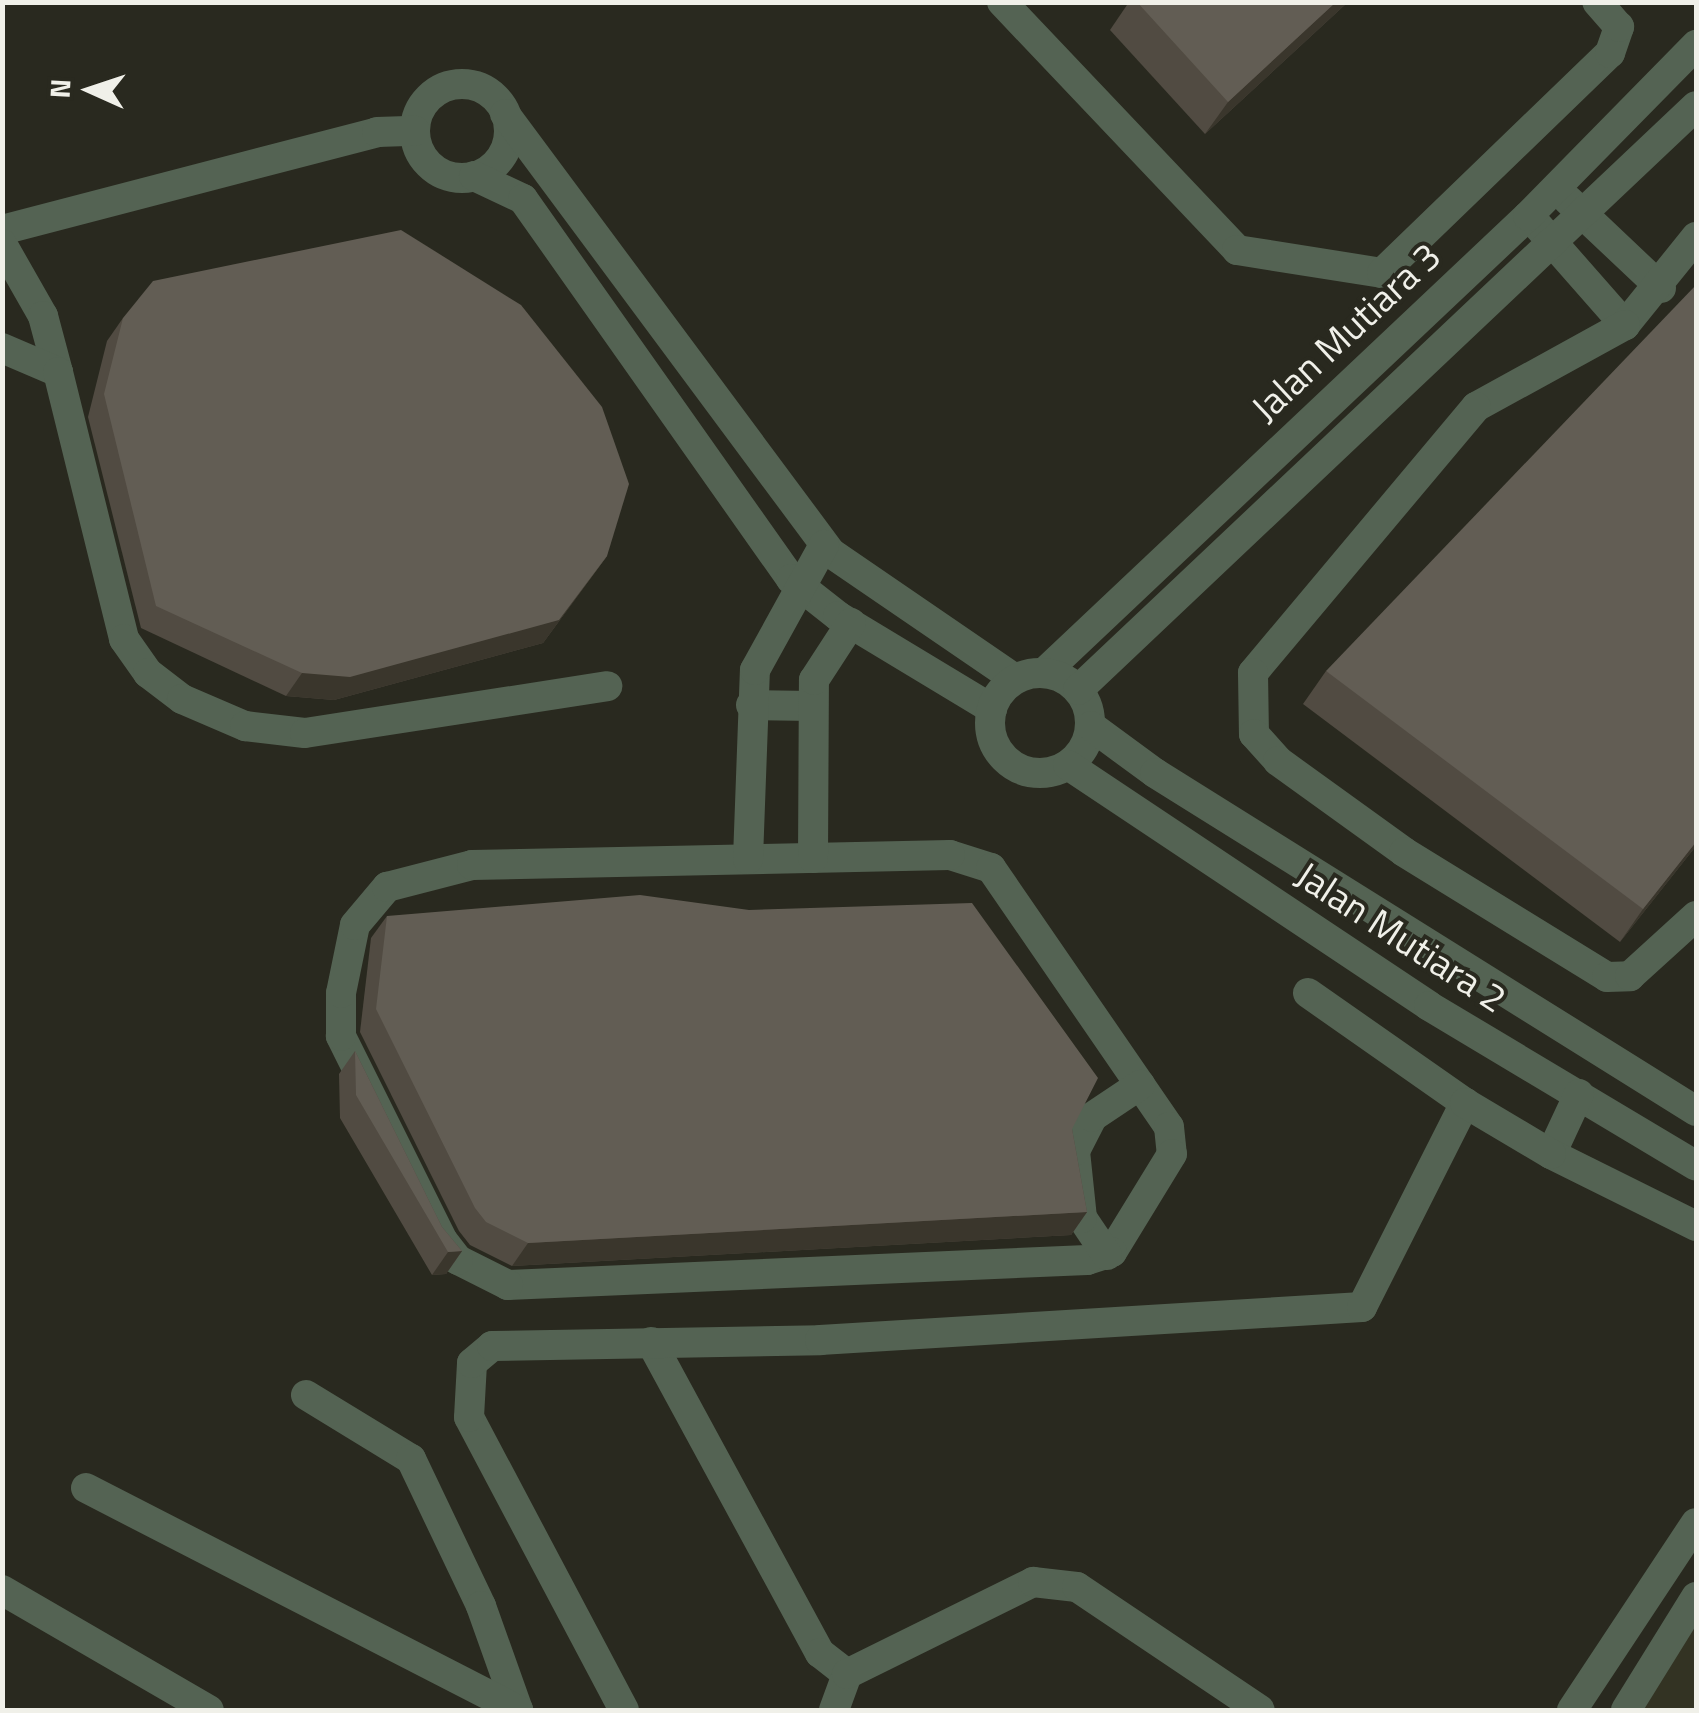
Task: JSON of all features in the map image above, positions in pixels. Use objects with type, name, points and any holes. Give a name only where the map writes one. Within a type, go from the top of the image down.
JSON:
[{"type":"street","points":[[1002,2],[1237,250],[1382,273],[1610,54],[1618,28],[1596,2]]},
{"type":"street","name":"Jalan Mutiara 3","points":[[1030,675],[1528,216],[1696,45]]},
{"type":"street","points":[[992,709],[851,624],[801,587],[523,199],[474,176],[438,172],[418,147],[415,131],[426,102],[451,85],[480,87],[506,114],[824,544],[851,570],[1030,675],[1078,690],[1090,726],[1068,766],[1037,774],[1007,762],[991,734],[992,709],[1030,675]]},
{"type":"street","name":"Jalan Mutiara 3","points":[[1078,690],[1696,106]]},
{"type":"street","points":[[474,176],[505,151],[506,114]]},
{"type":"street","points":[[2,230],[376,132],[415,131]]},
{"type":"street","points":[[1555,187],[1661,288]]},
{"type":"street","points":[[1528,216],[1625,325]]},
{"type":"street","points":[[1696,237],[1661,288],[1625,325],[1476,407],[1253,672],[1254,734],[1278,761],[1404,852],[1607,977],[1630,976],[1696,916]]},
{"type":"street","points":[[2,244],[42,316],[124,640],[148,673],[182,699],[246,726],[305,733],[608,686]]},
{"type":"street","points":[[2,348],[58,372]]},
{"type":"street","points":[[748,860],[750,705],[756,670],[824,544]]},
{"type":"street","points":[[812,858],[818,669],[851,624]]},
{"type":"street","points":[[750,705],[814,706]]},
{"type":"street","name":"Jalan Mutiara 2","points":[[1090,726],[1154,773],[1696,1111]]},
{"type":"street","name":"Jalan Mutiara 2","points":[[1068,766],[1429,1006],[1696,1166]]},
{"type":"street","points":[[950,855],[991,868],[1169,1127],[1172,1154],[1107,1255],[508,1285],[458,1260],[434,1226],[341,1036],[340,993],[362,908],[402,878],[472,866],[950,855]]},
{"type":"street","points":[[1308,993],[1465,1103],[1551,1154],[1696,1226]]},
{"type":"street","points":[[1107,1255],[1082,1218],[1074,1185],[1076,1150],[1092,1117],[1140,1084]]},
{"type":"street","points":[[1551,1154],[1580,1094]]},
{"type":"street","points":[[624,1710],[469,1417],[472,1363],[492,1346],[820,1340],[1362,1307],[1465,1103]]},
{"type":"street","points":[[651,1342],[820,1652],[847,1674]]},
{"type":"street","points":[[306,1395],[410,1459],[481,1606],[518,1710]]},
{"type":"street","points":[[86,1488],[518,1710]]},
{"type":"street","points":[[1572,1710],[1696,1523]]},
{"type":"street","points":[[834,1710],[847,1674],[1033,1582],[1077,1588],[1260,1710]]},
{"type":"street","points":[[2,1590],[210,1710]]},
{"type":"street","points":[[1626,1710],[1696,1597]]},
{"type":"shaded area","points":[[1696,1614],[1696,1710],[1637,1710]]},
{"type":"building","points":[[1137,2],[1336,2],[1228,102]]},
{"type":"building","points":[[401,230],[521,305],[602,407],[629,484],[607,556],[559,620],[350,677],[302,673],[156,606],[104,394],[123,318],[153,281]]},
{"type":"building","points":[[1696,285],[1696,842],[1643,909],[1326,671]]},
{"type":"building","points":[[640,895],[749,910],[972,903],[1098,1078],[1072,1129],[1087,1212],[528,1243],[486,1222],[475,1208],[376,1009],[387,916]]},
{"type":"building","points":[[355,1051],[442,1227],[462,1251],[448,1252],[356,1095]]}]
